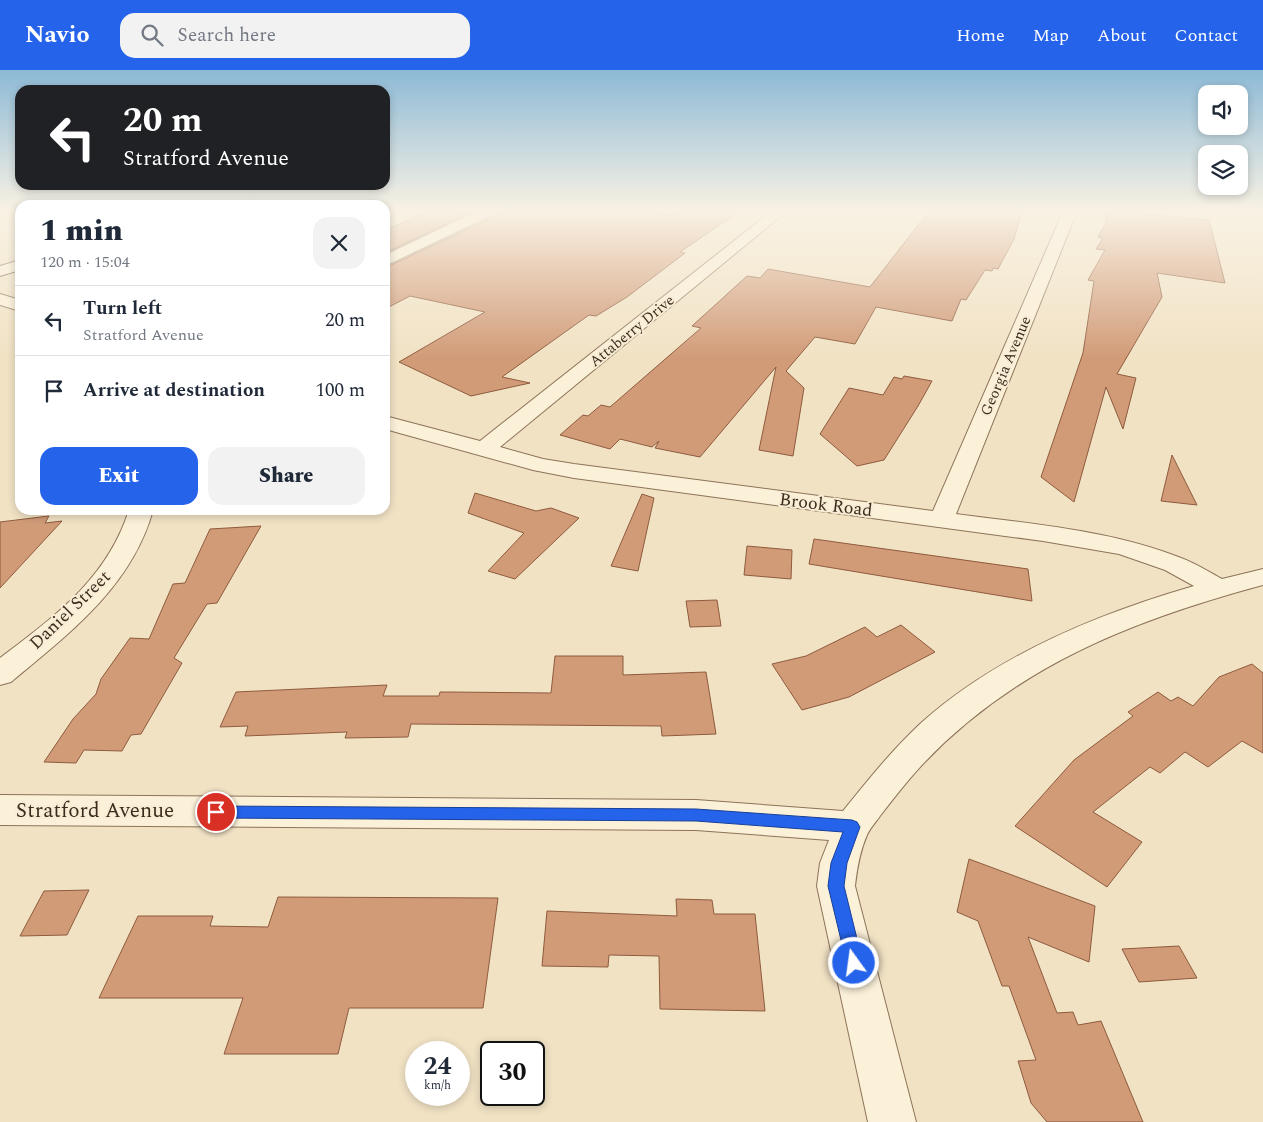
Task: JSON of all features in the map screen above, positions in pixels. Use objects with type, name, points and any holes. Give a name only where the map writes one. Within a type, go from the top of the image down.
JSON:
[{"type":"street","name":"Attaberry Drive","points":[[483,450],[719,260]]},
{"type":"street","name":"Georgia Avenue","points":[[941,520],[1050,260]]},
{"type":"street","points":[[0,271],[15,266]]},
{"type":"street","points":[[0,299],[15,304]]},
{"type":"street","name":"Brook Road","points":[[390,423],[541,465],[574,471],[941,520],[1124,547],[1174,564],[1218,588]]},
{"type":"street","name":"Daniel Street","points":[[0,674],[60,624],[97,588],[111,572],[130,540],[139,515]]},
{"type":"street","points":[[892,1122],[836,886],[839,863],[852,827],[866,806],[917,746],[978,695],[1008,674],[1073,639],[1112,622],[1186,596],[1263,577]]},
{"type":"street","name":"Stratford Avenue","points":[[0,810],[696,815],[852,827]]},
{"type":"building","points":[[402,260],[676,260],[627,297],[596,316],[589,315],[502,377],[530,383],[471,396],[399,362],[485,312],[410,296],[390,306],[390,266]]},
{"type":"building","points":[[891,260],[1003,260],[998,269],[993,268],[992,271],[985,270],[966,300],[961,299],[952,321],[876,307],[855,344],[815,337],[786,371],[804,388],[793,456],[759,450],[776,367],[700,457],[655,448],[659,441],[652,447],[620,439],[610,449],[560,435],[583,415],[588,416],[601,405],[610,407],[701,328],[692,326],[747,276],[760,278],[768,269],[870,287]]},
{"type":"building","points":[[1099,260],[1219,260],[1225,283],[1157,273],[1162,297],[1117,374],[1136,378],[1123,429],[1106,387],[1074,502],[1041,477],[1083,353],[1094,281],[1088,280]]},
{"type":"building","points":[[904,376],[932,381],[884,460],[857,466],[820,434],[849,388],[883,395],[894,377],[902,379]]},
{"type":"building","points":[[1172,455],[1197,505],[1161,501]]},
{"type":"building","points":[[475,493],[536,511],[551,508],[579,518],[515,579],[488,571],[524,533],[468,513]]},
{"type":"building","points":[[642,494],[654,498],[638,571],[611,566]]},
{"type":"building","points":[[49,516],[45,523],[62,521],[0,588],[0,522]]},
{"type":"building","points":[[261,526],[217,603],[207,604],[174,658],[182,663],[141,734],[131,735],[122,751],[84,750],[76,763],[44,762],[73,719],[96,694],[101,679],[130,638],[149,639],[173,584],[185,583],[210,529]]},
{"type":"building","points":[[814,539],[1028,569],[1032,601],[809,564]]},
{"type":"building","points":[[747,546],[792,550],[791,579],[744,575]]},
{"type":"building","points":[[717,600],[721,626],[690,627],[686,601]]},
{"type":"building","points":[[901,625],[935,652],[849,697],[802,710],[772,664],[806,656],[865,627],[877,637]]},
{"type":"building","points":[[555,656],[623,656],[623,675],[706,672],[716,734],[662,736],[661,726],[411,724],[408,737],[345,738],[347,732],[245,736],[248,726],[220,727],[236,692],[387,685],[383,696],[439,696],[440,692],[551,693]]},
{"type":"building","points":[[1252,664],[1263,673],[1263,753],[1242,741],[1208,767],[1185,752],[1160,773],[1150,767],[1093,812],[1142,842],[1107,887],[1015,826],[1074,760],[1133,716],[1128,712],[1158,692],[1171,701],[1178,697],[1193,706],[1219,677]]},
{"type":"building","points":[[969,859],[1095,906],[1089,962],[1028,937],[1057,1013],[1073,1012],[1078,1025],[1101,1021],[1143,1122],[1047,1122],[1031,1103],[1018,1061],[1036,1060],[1009,986],[1002,986],[978,921],[957,912]]},
{"type":"building","points":[[89,890],[67,935],[20,936],[44,891]]},
{"type":"building","points":[[278,897],[498,898],[483,1008],[349,1008],[338,1054],[224,1054],[243,998],[99,998],[138,916],[213,916],[210,926],[268,927]]},
{"type":"building","points":[[676,899],[712,900],[714,914],[755,914],[765,1011],[660,1009],[659,956],[609,955],[608,967],[542,966],[547,911],[677,916]]},
{"type":"building","points":[[1179,946],[1197,978],[1139,982],[1122,949]]},
{"type":"route","points":[[216,812],[696,815],[852,827],[839,863],[836,886],[854,963]]}]
